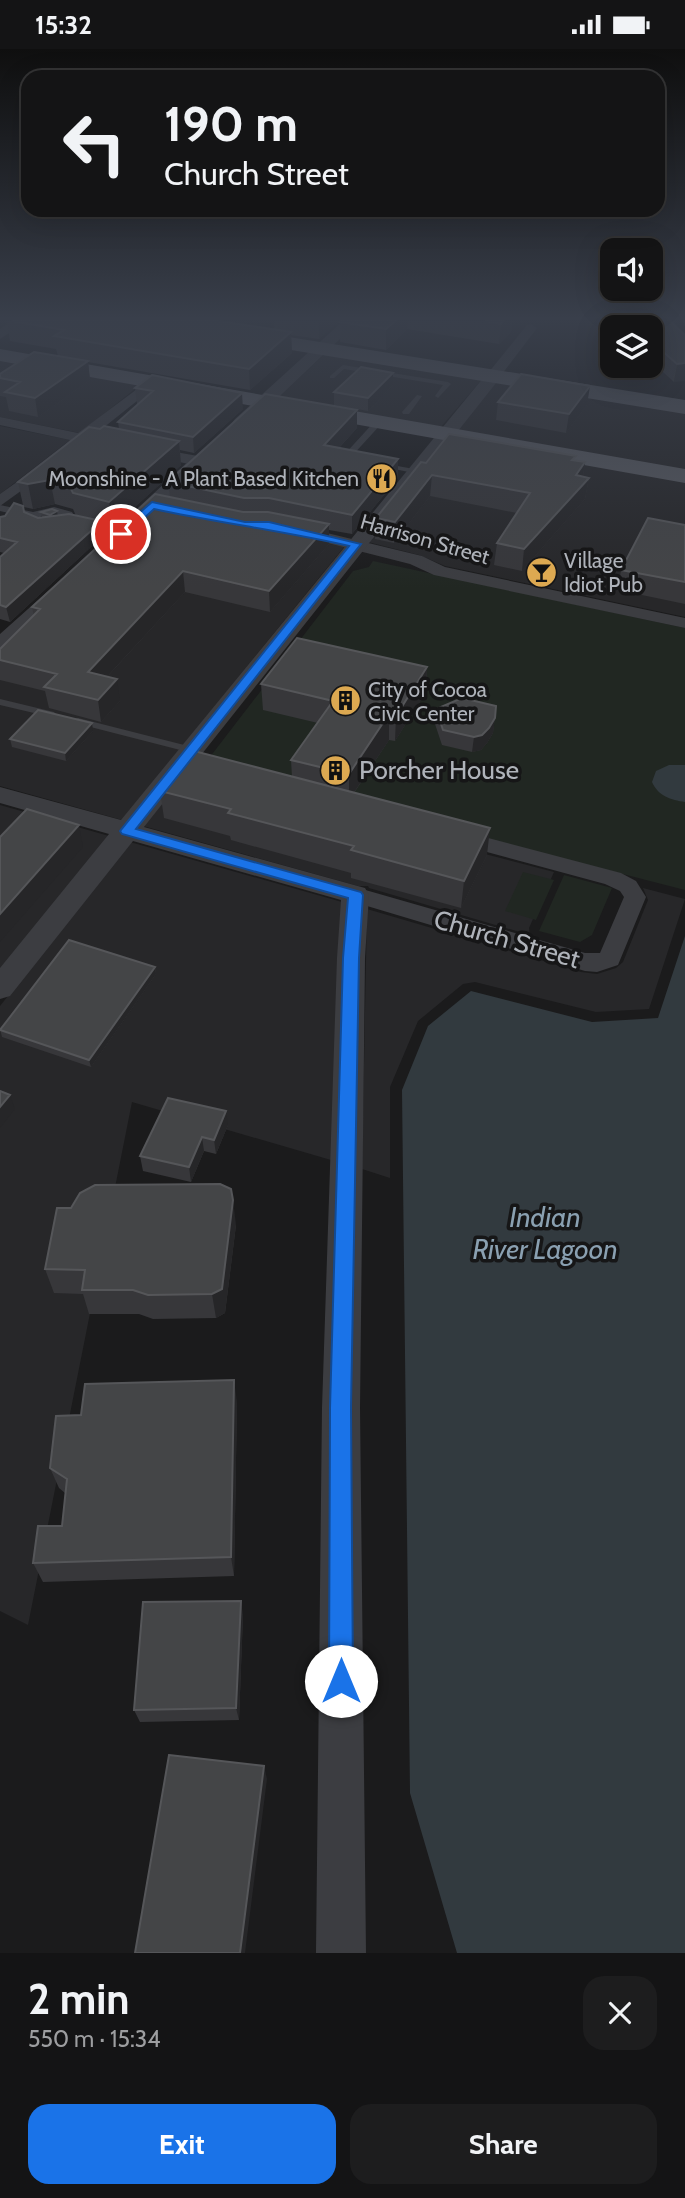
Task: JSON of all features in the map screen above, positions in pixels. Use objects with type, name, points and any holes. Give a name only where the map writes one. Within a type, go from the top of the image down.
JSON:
[{"type":"main road","points":[[310,410],[379,422],[406,419],[444,433],[685,476]]},
{"type":"street","points":[[0,501],[117,410]]},
{"type":"street","points":[[227,435],[256,410]]},
{"type":"street","points":[[0,988],[127,831],[189,761],[356,544],[464,410]]},
{"type":"street","points":[[0,421],[127,447],[203,457]]},
{"type":"street","points":[[102,552],[203,457]]},
{"type":"street","points":[[152,506],[178,511]]},
{"type":"street","points":[[0,509],[35,516],[48,510],[60,510],[68,514],[68,522]]},
{"type":"street","points":[[0,509],[8,515],[0,526]]},
{"type":"street","points":[[35,516],[32,522],[39,527],[58,527],[68,522],[121,534]]},
{"type":"street","name":"Harrison Street","points":[[281,527],[416,560],[440,571],[685,623]]},
{"type":"street","points":[[0,646],[82,570]]},
{"type":"street","name":"Church Street","points":[[0,795],[585,963],[610,959],[635,897],[628,886],[613,878],[431,830]]},
{"type":"street","points":[[341,1953],[341,1408],[351,958],[355,895]]},
{"type":"lane","points":[[406,419],[412,410]]},
{"type":"lane","points":[[368,462],[346,458],[379,422]]},
{"type":"lane","points":[[379,464],[414,471]]},
{"type":"lane","points":[[0,702],[189,761]]},
{"type":"shaded area","points":[[0,410],[109,410],[80,433],[0,417]]},
{"type":"shaded area","points":[[337,410],[456,410],[440,428]]},
{"type":"shaded area","points":[[472,410],[685,411],[685,471],[455,431]]},
{"type":"shaded area","points":[[0,426],[70,440],[0,494]]},
{"type":"shaded area","points":[[449,439],[685,480],[685,617],[445,566],[419,555],[368,542]]},
{"type":"shaded area","points":[[266,530],[344,547],[122,820],[0,786],[0,657]]},
{"type":"shaded area","points":[[373,561],[685,628],[685,890],[203,766],[353,571],[369,567]]},
{"type":"shaded area","points":[[183,775],[554,872],[529,928],[530,935],[368,886],[358,886],[143,826]]},
{"type":"shaded area","points":[[0,805],[109,836],[0,970]]},
{"type":"shaded area","points":[[130,842],[342,902],[331,1160],[132,1102],[28,1625],[0,1611],[0,1006]]},
{"type":"shaded area","points":[[523,872],[554,880],[536,920],[505,911]]},
{"type":"shaded area","points":[[564,875],[612,888],[592,935],[580,942],[539,931]]},
{"type":"shaded area","points":[[643,888],[685,899],[649,1009],[596,1012],[475,982],[463,984],[418,1021],[390,1087],[390,1178],[362,1169],[367,909],[581,972],[597,974],[616,968],[623,962],[648,900]]},
{"type":"water","points":[[669,765],[685,765],[685,802],[666,797],[652,782],[656,771]]},
{"type":"water","name":"Indian River Lagoon","points":[[685,936],[685,1953],[457,1953],[410,1793],[402,1090],[428,1026],[471,991],[592,1022],[658,1018]]},
{"type":"building","points":[[132,410],[223,410],[193,437],[118,422]]},
{"type":"building","points":[[248,410],[357,410],[324,445],[398,459],[352,515],[269,498],[244,498],[168,482]]},
{"type":"building","points":[[544,410],[572,410],[569,414]]},
{"type":"building","points":[[104,426],[179,441],[109,502],[73,493],[69,485],[50,480],[28,484],[18,482],[89,427],[100,429]]},
{"type":"building","points":[[449,434],[576,456],[572,460],[585,462],[576,475],[589,478],[524,549],[497,543],[530,493],[432,475],[395,522],[376,518],[421,462],[426,463]]},
{"type":"building","points":[[155,494],[243,512],[268,512],[329,524],[269,591],[183,571],[88,672],[117,679],[98,700],[44,687],[57,674],[0,660],[0,649],[40,609],[32,607]]},
{"type":"building","points":[[14,503],[23,506],[24,512],[38,518],[69,514],[102,521],[6,607],[0,605],[0,557],[17,542],[0,538],[0,517],[5,516]]},
{"type":"building","points":[[52,509],[57,511],[50,515],[41,512]]},
{"type":"building","points":[[648,518],[685,525],[685,582],[621,570]]},
{"type":"building","points":[[297,638],[427,667],[396,716],[389,714],[349,774],[291,760],[333,701],[261,684]]},
{"type":"building","points":[[462,698],[496,706],[495,718],[482,735],[474,737],[443,730],[436,709]]},
{"type":"building","points":[[38,710],[92,723],[65,753],[10,739]]},
{"type":"building","points":[[194,751],[490,828],[464,881],[351,850],[354,846],[228,813],[231,809],[160,791]]},
{"type":"building","points":[[27,809],[79,825],[0,914],[0,837]]},
{"type":"building","points":[[69,940],[155,967],[89,1060],[0,1030]]},
{"type":"building","points":[[0,1091],[10,1095],[0,1107]]},
{"type":"building","points":[[168,1098],[226,1111],[214,1140],[202,1137],[189,1167],[140,1156]]},
{"type":"building","points":[[220,1184],[231,1189],[233,1200],[222,1289],[212,1294],[148,1295],[133,1290],[82,1290],[85,1270],[45,1269],[57,1208],[71,1208],[80,1193],[95,1185]]},
{"type":"building","points":[[234,1380],[231,1557],[33,1563],[38,1526],[62,1526],[67,1479],[50,1468],[56,1416],[81,1415],[85,1384]]},
{"type":"building","points":[[241,1601],[236,1708],[134,1710],[143,1602]]},
{"type":"building","points":[[169,1755],[264,1766],[240,1953],[135,1953]]},
{"type":"place","name":"Moonshine - A Plant Based Kitchen","points":[[382,478]]},
{"type":"place","name":"Village Idiot Pub","points":[[541,572]]},
{"type":"place","name":"City of Cocoa Civic Center","points":[[345,701]]},
{"type":"place","name":"Porcher House","points":[[336,770]]},
{"type":"route","points":[[121,534],[152,506],[245,525],[269,525],[356,544],[127,831],[355,895],[351,958],[341,1408],[341,1681]]}]
